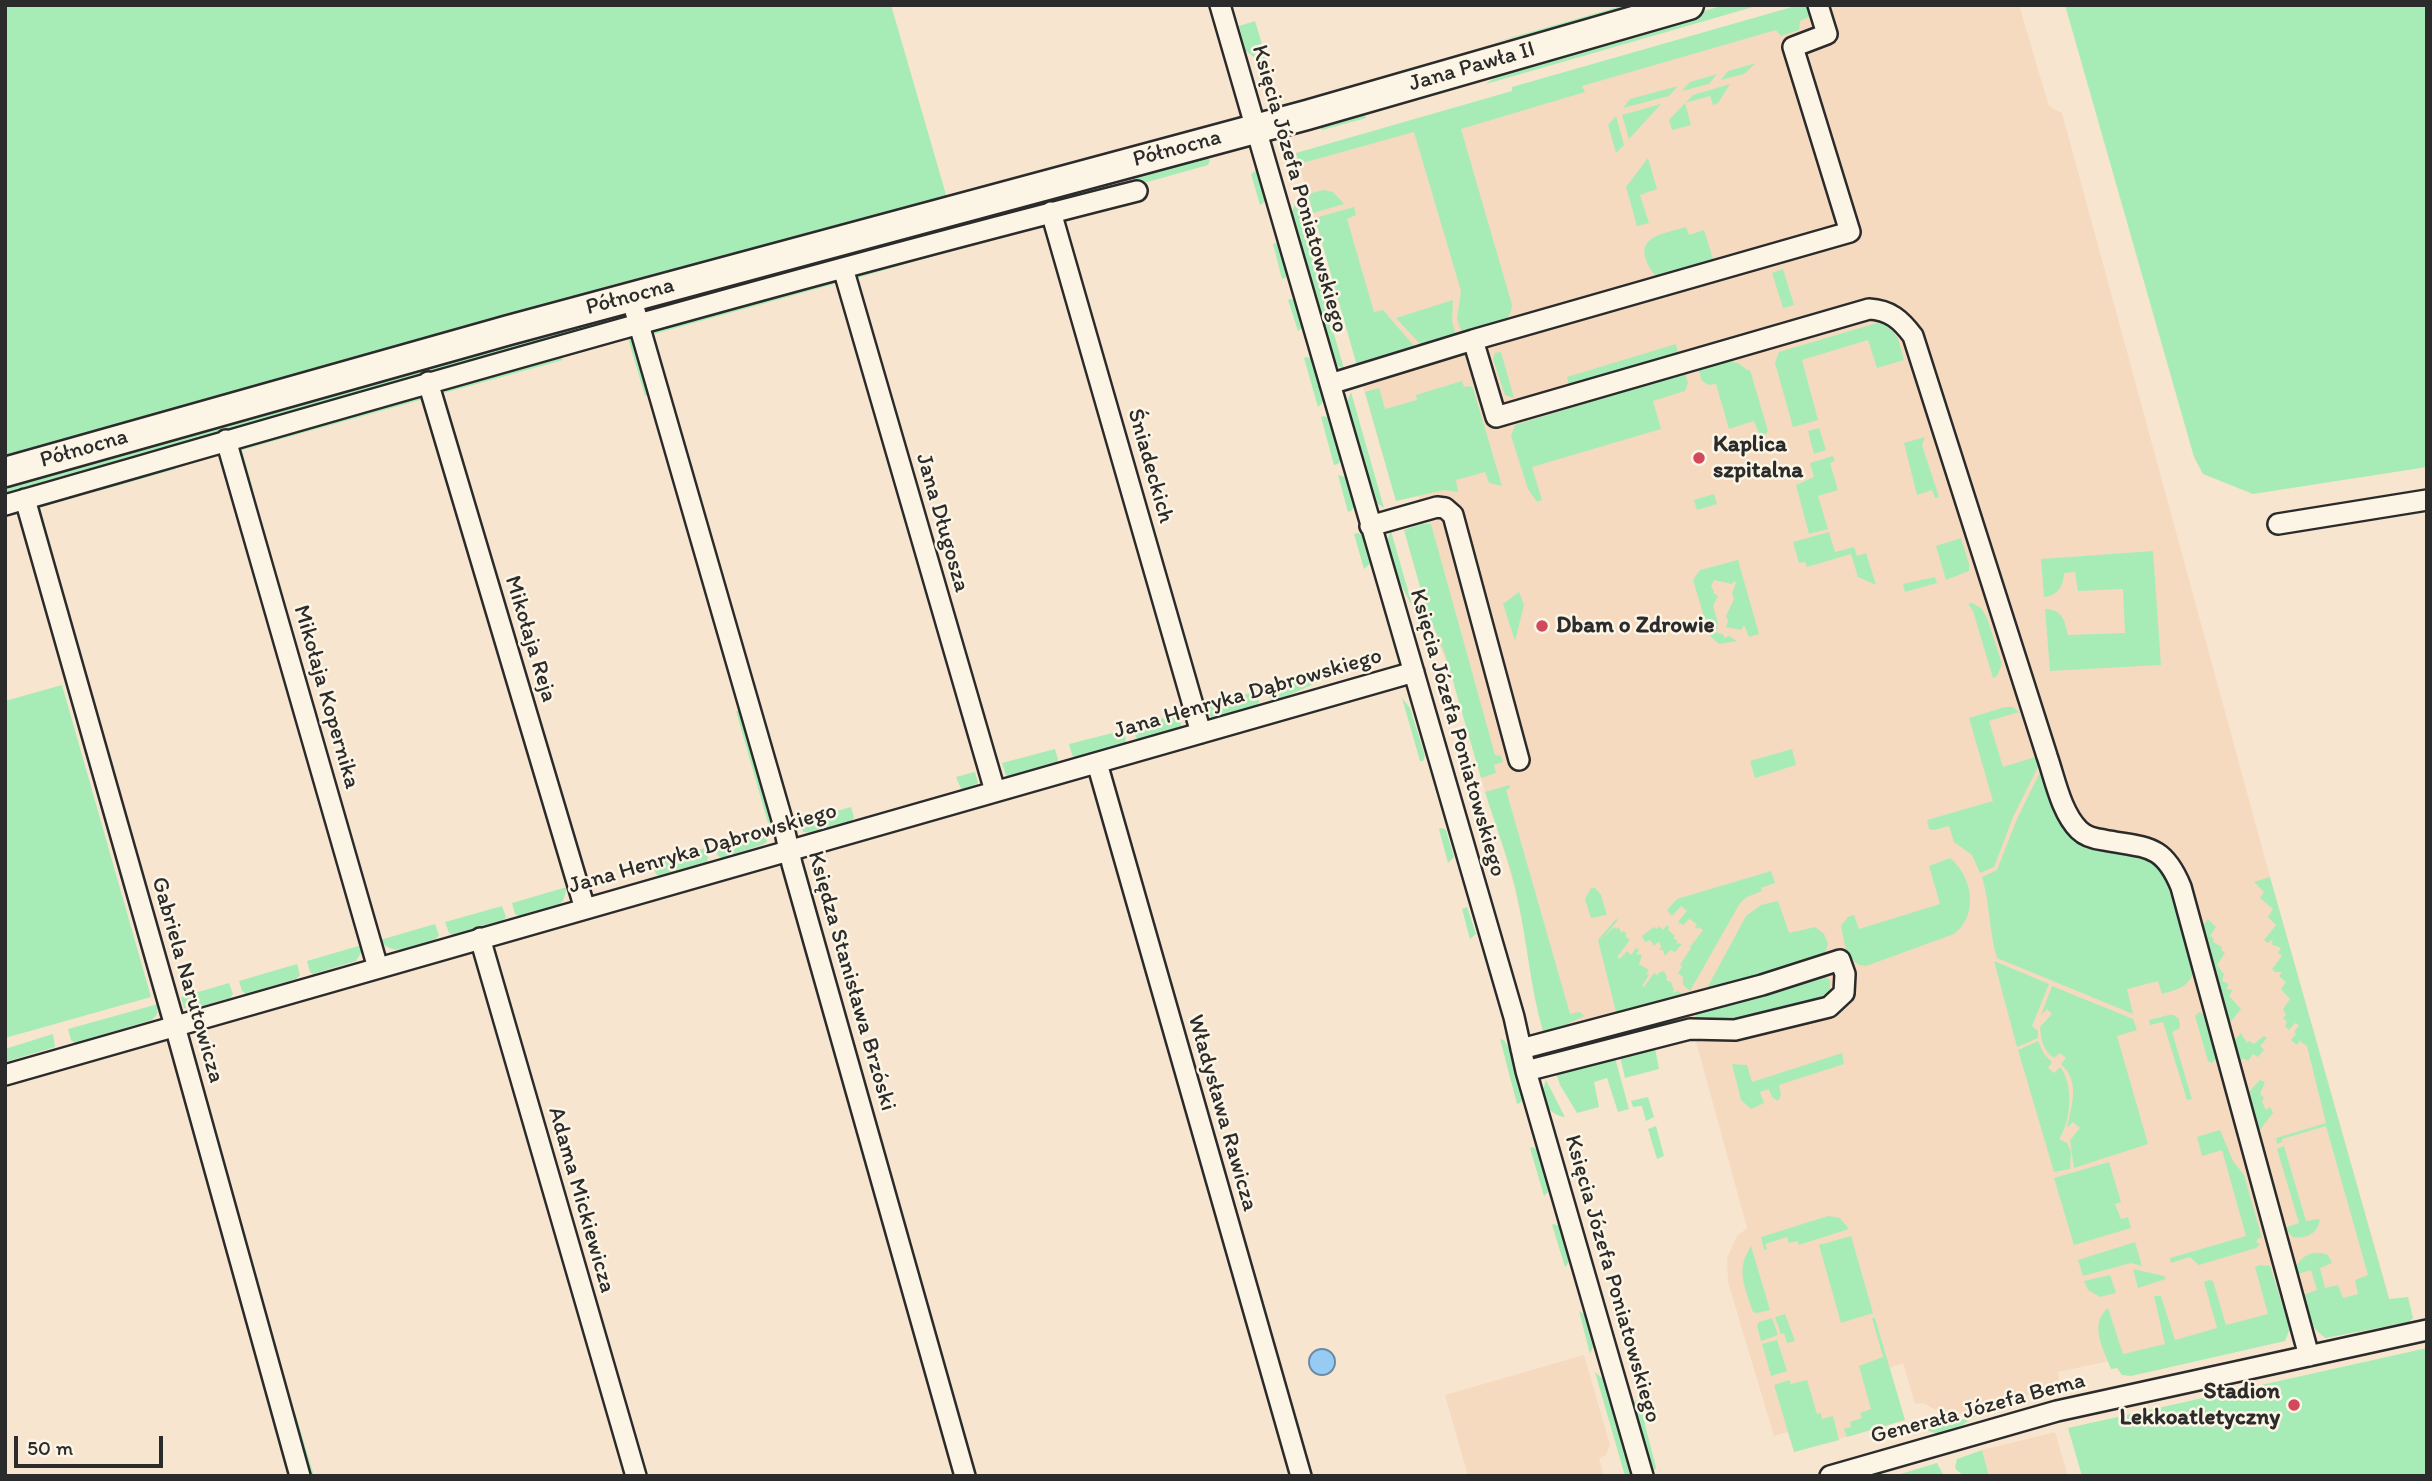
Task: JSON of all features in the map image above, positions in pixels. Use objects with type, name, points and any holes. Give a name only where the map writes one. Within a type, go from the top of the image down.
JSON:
[{"type":"main road","name":"Jana Pawła II","points":[[1256,128],[1689,5]]},
{"type":"main road","name":"Północna","points":[[5,472],[631,297],[1256,128]]},
{"type":"street","name":"Księcia Józefa Poniatowskiego","points":[[1220,5],[1370,526],[1415,672],[1643,1476]]},
{"type":"street","points":[[1330,384],[1850,232],[1793,47],[1827,34],[1818,5]]},
{"type":"street","name":"Północna","points":[[5,505],[428,382],[843,268],[1137,191]]},
{"type":"street","name":"Śniadeckich","points":[[1051,212],[1201,733]]},
{"type":"street","name":"Jana Długosza","points":[[843,268],[995,791]]},
{"type":"street","name":"Księdza Stanisława Brzóski","points":[[631,297],[779,810],[965,1476]]},
{"type":"street","points":[[1473,341],[1496,416],[1869,309],[1885,310],[1905,325],[1913,336],[2046,756],[2068,816],[2082,833],[2094,838],[2147,848],[2163,856],[2172,865],[2181,887],[2309,1356]]},
{"type":"street","name":"Mikołaja Reja","points":[[428,382],[585,909]]},
{"type":"street","name":"Mikołaja Kopernika","points":[[226,440],[378,968]]},
{"type":"street","name":"Gabriela Narutowicza","points":[[25,499],[300,1476]]},
{"type":"street","points":[[2278,524],[2427,500]]},
{"type":"street","points":[[1370,526],[1437,507],[1445,508],[1453,515],[1519,760]]},
{"type":"street","name":"Jana Henryka Dąbrowskiego","points":[[5,1074],[1415,672]]},
{"type":"street","name":"Władysława Rawicza","points":[[1097,763],[1301,1476]]},
{"type":"street","name":"Adama Mickiewicza","points":[[480,938],[635,1476]]},
{"type":"street","points":[[1521,1049],[1762,985],[1840,960],[1845,975],[1843,993],[1829,1007],[1735,1030],[1689,1029],[1526,1071]]},
{"type":"street","name":"Generała Józefa Bema","points":[[1830,1476],[2057,1411],[2427,1330]]},
{"type":"shaded area","points":[[1829,5],[2019,5],[2049,106],[2062,113],[2270,877],[2390,1300],[2309,1317],[2305,1306],[2285,1312],[2288,1323],[2058,1372],[2060,1386],[1949,1417],[1923,1403],[1915,1404],[1903,1363],[1889,1368],[1905,1420],[1794,1452],[1788,1432],[1774,1436],[1728,1282],[1727,1258],[1737,1236],[1747,1228],[1694,1034],[1555,1070],[1515,890],[1497,825],[1453,680],[1427,611],[1404,530],[1425,524],[1419,499],[1418,496],[1396,501],[1362,384],[1426,365],[1421,345],[1387,355],[1317,227],[1296,153],[1821,14],[1830,11]]},
{"type":"shaded area","points":[[1584,1355],[1610,1445],[1606,1455],[1599,1458],[1604,1476],[1468,1476],[1445,1395]]},
{"type":"shaded area","points":[[2055,1432],[2068,1476],[1989,1476],[1982,1450]]},
{"type":"green space","points":[[5,5],[891,5],[947,198],[608,286],[501,322],[5,461]]},
{"type":"green space","points":[[1625,5],[1648,5],[1492,43]]},
{"type":"green space","points":[[1724,5],[1760,5],[1486,84],[1501,73]]},
{"type":"green space","points":[[1799,5],[1809,5],[1809,17],[1800,21],[1799,30],[1781,36],[1776,30],[1582,86],[1585,92],[1461,129],[1512,305],[1506,319],[1485,329],[1462,333],[1457,319],[1461,291],[1414,132],[1299,164],[1296,153],[1512,91],[1512,87]]},
{"type":"green space","points":[[2065,5],[2427,5],[2427,467],[2253,494],[2203,474],[2194,457]]},
{"type":"green space","points":[[1255,21],[1269,67],[1245,50],[1239,26]]},
{"type":"green space","points":[[1756,63],[1744,74],[1721,80],[1728,71]]},
{"type":"green space","points":[[1717,74],[1709,84],[1682,91],[1690,82]]},
{"type":"green space","points":[[1730,84],[1718,103],[1713,105],[1710,96],[1685,103],[1693,95]]},
{"type":"green space","points":[[1678,86],[1669,96],[1623,108],[1630,99]]},
{"type":"green space","points":[[1685,103],[1691,125],[1672,130],[1669,120]]},
{"type":"green space","points":[[1661,104],[1629,139],[1622,115]]},
{"type":"green space","points":[[1365,115],[1366,118],[1322,130],[1319,126],[1346,118]]},
{"type":"green space","points":[[1616,116],[1624,145],[1616,153],[1608,125]]},
{"type":"green space","points":[[1208,158],[1208,165],[1137,185],[1135,178]]},
{"type":"green space","points":[[1648,158],[1657,189],[1640,195],[1649,223],[1637,226],[1626,187]]},
{"type":"green space","points":[[1257,169],[1267,200],[1260,205],[1251,174]]},
{"type":"green space","points":[[1121,181],[662,311],[656,306],[657,303],[917,229]]},
{"type":"green space","points":[[1323,190],[1333,192],[1344,204],[1313,213],[1308,194]]},
{"type":"green space","points":[[1296,200],[1344,369],[1336,365],[1292,213]]},
{"type":"green space","points":[[1354,207],[1356,215],[1347,219],[1374,312],[1383,310],[1415,347],[1357,366],[1315,218]]},
{"type":"green space","points":[[1037,226],[857,278],[873,329],[868,331],[855,273]]},
{"type":"green space","points":[[1686,227],[1689,235],[1704,230],[1714,262],[1659,277],[1654,274],[1647,262],[1646,245],[1657,236]]},
{"type":"green space","points":[[1273,244],[1280,246],[1288,274],[1282,279]]},
{"type":"green space","points":[[1783,269],[1794,305],[1783,308],[1772,273]]},
{"type":"green space","points":[[835,280],[838,283],[654,334],[665,372],[661,373],[651,333],[653,330]]},
{"type":"green space","points":[[1288,300],[1296,301],[1303,327],[1298,331]]},
{"type":"green space","points":[[1453,300],[1452,322],[1456,335],[1421,345],[1396,318]]},
{"type":"green space","points":[[604,317],[607,324],[5,497],[5,481]]},
{"type":"green space","points":[[1877,323],[1893,332],[1904,360],[1877,368],[1868,340],[1802,360],[1818,420],[1793,427],[1775,363],[1779,352]]},
{"type":"green space","points":[[628,338],[634,341],[649,395],[645,396]]},
{"type":"green space","points":[[1676,344],[1678,353],[1569,385],[1567,377]]},
{"type":"green space","points":[[1501,352],[1514,398],[1505,395],[1493,359],[1495,353]]},
{"type":"green space","points":[[560,356],[563,360],[444,393],[447,388]]},
{"type":"green space","points":[[1304,358],[1312,359],[1324,401],[1318,407]]},
{"type":"green space","points":[[1726,361],[1738,363],[1750,370],[1768,431],[1766,434],[1760,436],[1754,421],[1729,429],[1716,384],[1709,385],[1702,381],[1698,369]]},
{"type":"green space","points":[[1685,373],[1688,383],[1685,391],[1653,401],[1661,429],[1532,467],[1542,500],[1537,502],[1528,489],[1511,436],[1515,425]]},
{"type":"green space","points":[[1462,381],[1464,387],[1473,388],[1502,486],[1489,483],[1485,472],[1456,480],[1458,492],[1444,490],[1396,501],[1365,392],[1379,388],[1385,409],[1417,400],[1416,395]]},
{"type":"green space","points":[[1351,392],[1384,508],[1374,501],[1346,404]]},
{"type":"green space","points":[[420,395],[427,398],[242,450],[251,489],[239,451],[244,445]]},
{"type":"green space","points":[[1321,417],[1329,418],[1341,460],[1334,465]]},
{"type":"green space","points":[[1819,428],[1826,450],[1814,454],[1808,431]]},
{"type":"green space","points":[[1925,437],[1922,445],[1939,497],[1935,498],[1932,490],[1917,495],[1904,443]]},
{"type":"green space","points":[[1833,456],[1835,461],[1830,463],[1838,490],[1818,496],[1828,529],[1809,534],[1796,485],[1814,477],[1810,463]]},
{"type":"green space","points":[[172,466],[176,469],[99,491],[97,486]]},
{"type":"green space","points":[[1338,475],[1345,477],[1354,507],[1348,512]]},
{"type":"green space","points":[[78,492],[79,496],[40,507],[53,556],[50,554],[37,507],[41,502]]},
{"type":"green space","points":[[1714,494],[1717,504],[1697,510],[1694,500]]},
{"type":"green space","points":[[1431,524],[1495,755],[1501,756],[1503,762],[1494,765],[1496,773],[1481,778],[1445,654],[1427,611],[1404,530]]},
{"type":"green space","points":[[1391,531],[1413,608],[1399,581],[1388,548]]},
{"type":"green space","points":[[1829,532],[1835,552],[1854,547],[1857,556],[1866,553],[1876,585],[1858,577],[1851,554],[1807,567],[1805,562],[1799,563],[1793,542]]},
{"type":"green space","points":[[1354,534],[1362,535],[1370,564],[1364,569]]},
{"type":"green space","points":[[1961,538],[1969,571],[1946,580],[1936,546]]},
{"type":"green space","points":[[2153,551],[2161,665],[2050,671],[2045,609],[2059,614],[2068,635],[2125,633],[2123,589],[2078,591],[2075,572],[2064,573],[2059,590],[2044,597],[2041,559]]},
{"type":"green space","points":[[1738,560],[1759,634],[1749,637],[1744,625],[1741,630],[1726,627],[1726,616],[1734,599],[1732,593],[1736,583],[1714,580],[1711,587],[1713,593],[1718,596],[1713,606],[1718,623],[1716,632],[1724,635],[1724,638],[1729,636],[1737,641],[1719,644],[1710,636],[1693,580],[1700,570]]},
{"type":"green space","points":[[1935,577],[1937,583],[1905,592],[1903,584]]},
{"type":"green space","points":[[1519,592],[1524,605],[1515,641],[1503,604]]},
{"type":"green space","points":[[1972,603],[1981,608],[1987,618],[2002,664],[1997,676],[1993,678],[1973,611],[1968,604]]},
{"type":"green space","points":[[1321,673],[1320,681],[1274,702],[1270,699],[1267,688]]},
{"type":"green space","points":[[62,685],[151,997],[5,1038],[5,701]]},
{"type":"green space","points":[[1257,691],[1257,706],[1211,719],[1208,705]]},
{"type":"green space","points":[[1402,698],[1410,708],[1425,756],[1423,761],[1420,761]]},
{"type":"green space","points":[[2013,707],[2019,712],[1989,721],[2003,767],[2035,757],[2030,742],[2037,745],[2042,759],[2013,817],[1994,867],[1980,873],[1972,855],[1954,842],[1949,826],[1929,829],[1927,820],[1993,801],[1969,718]]},
{"type":"green space","points":[[736,711],[740,711],[771,822],[768,823]]},
{"type":"green space","points":[[1178,714],[1182,728],[1140,740],[1136,738],[1134,726]]},
{"type":"green space","points":[[1124,730],[1124,744],[1075,758],[1072,755],[1069,744]]},
{"type":"green space","points":[[1055,749],[1058,759],[1056,764],[1007,778],[1002,763]]},
{"type":"green space","points":[[1792,749],[1796,765],[1755,778],[1750,761]]},
{"type":"green space","points":[[2044,764],[2089,846],[2145,857],[2153,860],[2167,873],[2195,968],[2187,983],[2162,994],[2158,981],[2127,989],[2133,1014],[1997,958],[1982,877],[1997,870],[2017,819]]},
{"type":"green space","points":[[975,772],[978,783],[962,791],[956,777]]},
{"type":"green space","points":[[1509,785],[1510,788],[1506,790],[1570,1014],[1580,1012],[1584,1016],[1544,1035],[1516,891],[1485,792]]},
{"type":"green space","points":[[851,807],[854,817],[852,821],[810,833],[803,832],[800,821]]},
{"type":"green space","points":[[1439,829],[1446,830],[1454,857],[1448,863]]},
{"type":"green space","points":[[764,831],[767,842],[762,845],[722,858],[718,856],[715,845]]},
{"type":"green space","points":[[705,848],[707,862],[659,876],[656,874],[652,863]]},
{"type":"green space","points":[[1950,858],[1964,875],[1970,896],[1970,907],[1962,926],[1954,934],[1866,966],[1854,961],[1847,952],[1841,926],[1848,917],[1854,915],[1859,929],[1940,904],[1929,866]]},
{"type":"green space","points":[[1771,871],[1775,883],[1761,888],[1762,891],[1740,903],[1690,991],[1683,985],[1683,977],[1678,973],[1690,947],[1703,930],[1698,927],[1697,929],[1697,924],[1689,919],[1683,925],[1678,922],[1687,911],[1681,906],[1672,916],[1667,910],[1677,899]]},
{"type":"green space","points":[[2270,877],[2389,1299],[2408,1297],[2413,1318],[2409,1322],[2326,1338],[2316,1330],[2308,1314],[2303,1295],[2317,1290],[2311,1270],[2298,1274],[2297,1265],[2307,1256],[2315,1253],[2328,1255],[2332,1263],[2320,1268],[2325,1288],[2338,1285],[2343,1298],[2358,1294],[2355,1280],[2368,1275],[2326,1126],[2282,1139],[2282,1142],[2277,1144],[2276,1138],[2326,1123],[2307,1046],[2301,1040],[2297,1045],[2291,1040],[2299,1025],[2295,1023],[2289,1030],[2285,1026],[2287,1022],[2283,1018],[2286,1015],[2283,1009],[2290,999],[2281,989],[2286,982],[2279,976],[2282,972],[2272,969],[2282,956],[2278,953],[2281,948],[2271,944],[2271,940],[2268,943],[2264,940],[2276,925],[2268,917],[2273,909],[2260,898],[2264,892],[2254,882]]},
{"type":"green space","points":[[567,887],[563,901],[558,905],[519,916],[515,914],[512,903]]},
{"type":"green space","points":[[1591,888],[1595,888],[1601,895],[1607,915],[1591,918],[1585,899]]},
{"type":"green space","points":[[1778,901],[1789,933],[1815,927],[1824,934],[1828,944],[1824,956],[1818,961],[1705,992],[1746,916],[1761,905]]},
{"type":"green space","points":[[502,906],[506,917],[503,921],[453,935],[449,933],[445,922]]},
{"type":"green space","points":[[1467,907],[1476,934],[1470,939],[1462,909]]},
{"type":"green space","points":[[1616,919],[1618,920],[1604,937],[1614,927],[1619,927],[1621,933],[1623,931],[1627,934],[1625,936],[1630,940],[1617,957],[1620,959],[1627,951],[1631,955],[1636,948],[1639,950],[1636,954],[1642,955],[1639,964],[1649,970],[1642,986],[1644,987],[1654,973],[1657,975],[1664,971],[1666,980],[1671,982],[1673,993],[1678,991],[1686,996],[1617,1016],[1598,940]]},
{"type":"green space","points":[[2208,919],[2216,927],[2210,936],[2214,939],[2213,942],[2222,947],[2221,950],[2225,953],[2217,965],[2224,974],[2222,981],[2229,984],[2226,989],[2233,990],[2229,996],[2241,1009],[2228,1025],[2200,929]]},
{"type":"green space","points":[[435,924],[439,935],[436,939],[414,947],[392,949],[380,940]]},
{"type":"green space","points":[[1667,925],[1668,930],[1675,936],[1673,938],[1678,941],[1676,943],[1682,944],[1675,952],[1670,950],[1665,956],[1663,950],[1659,950],[1660,943],[1654,946],[1650,940],[1645,942],[1642,936],[1654,927],[1657,929],[1659,926],[1663,930]]},
{"type":"green space","points":[[362,945],[362,951],[356,961],[313,974],[310,972],[307,961]]},
{"type":"green space","points":[[1994,961],[2049,984],[2032,1026],[2038,1031],[2038,1038],[2017,1047]]},
{"type":"green space","points":[[297,964],[300,975],[296,979],[246,994],[242,991],[239,981]]},
{"type":"green space","points":[[1823,975],[1830,980],[1830,990],[1823,1001],[1738,1024],[1695,1019],[1696,1011]]},
{"type":"green space","points":[[229,983],[233,994],[230,998],[192,1009],[184,1008],[181,997]]},
{"type":"green space","points":[[2052,986],[2133,1019],[2137,1030],[2117,1036],[2148,1144],[2074,1168],[2070,1140],[2080,1128],[2073,1122],[2067,1128],[2073,1087],[2061,1064],[2066,1058],[2060,1053],[2054,1058],[2047,1052],[2040,1032],[2040,1027],[2052,1014],[2047,1009],[2041,1015]]},
{"type":"green space","points":[[158,1004],[157,1014],[152,1020],[75,1043],[71,1040],[68,1029]]},
{"type":"green space","points":[[2199,1012],[2203,1014],[2216,1059],[2212,1063],[2208,1061],[2195,1016]]},
{"type":"green space","points":[[2169,1015],[2179,1019],[2180,1028],[2172,1032],[2192,1099],[2187,1100],[2163,1022],[2150,1025],[2149,1020]]},
{"type":"green space","points":[[1675,1017],[1678,1022],[1614,1042],[1612,1031]]},
{"type":"green space","points":[[2241,1033],[2247,1043],[2249,1041],[2254,1044],[2264,1036],[2267,1038],[2260,1046],[2264,1050],[2258,1057],[2253,1054],[2248,1061],[2243,1058],[2239,1063],[2233,1042]]},
{"type":"green space","points":[[53,1034],[55,1047],[5,1062],[5,1049]]},
{"type":"green space","points":[[1500,1039],[1504,1040],[1509,1048],[1523,1099],[1517,1104]]},
{"type":"green space","points":[[2038,1041],[2044,1054],[2052,1062],[2048,1068],[2054,1073],[2060,1067],[2069,1093],[2066,1123],[2059,1139],[2067,1143],[2071,1152],[2070,1169],[2054,1172],[2018,1050]]},
{"type":"green space","points":[[1654,1043],[1659,1069],[1625,1078],[1619,1052]]},
{"type":"green space","points":[[1842,1053],[1844,1064],[1779,1085],[1781,1095],[1778,1101],[1772,1097],[1769,1089],[1760,1092],[1764,1103],[1751,1109],[1741,1100],[1732,1064],[1747,1065],[1752,1082]]},
{"type":"green space","points":[[1614,1054],[1629,1109],[1618,1112],[1607,1078],[1594,1082],[1599,1107],[1577,1113],[1560,1085],[1555,1070]]},
{"type":"green space","points":[[1546,1080],[1565,1117],[1553,1113],[1546,1104],[1543,1093]]},
{"type":"green space","points":[[2260,1080],[2265,1082],[2260,1094],[2264,1098],[2262,1102],[2266,1110],[2270,1107],[2273,1113],[2259,1131],[2248,1093]]},
{"type":"green space","points":[[1648,1097],[1654,1117],[1646,1121],[1642,1106],[1633,1107],[1631,1101]]},
{"type":"green space","points":[[1656,1126],[1664,1156],[1657,1159],[1648,1129]]},
{"type":"green space","points":[[2220,1130],[2233,1161],[2244,1175],[2262,1238],[2258,1238],[2256,1242],[2260,1244],[2256,1248],[2199,1265],[2190,1257],[2171,1263],[2170,1258],[2246,1236],[2222,1150],[2202,1156],[2197,1137]]},
{"type":"green space","points":[[2284,1146],[2306,1221],[2320,1219],[2315,1231],[2303,1237],[2293,1237],[2284,1228],[2299,1223],[2277,1149]]},
{"type":"green space","points":[[1530,1148],[1538,1150],[1549,1191],[1544,1196]]},
{"type":"green space","points":[[2109,1162],[2121,1202],[2115,1204],[2121,1219],[2128,1217],[2131,1228],[2074,1245],[2054,1178]]},
{"type":"green space","points":[[1828,1216],[1840,1218],[1849,1229],[1799,1245],[1798,1241],[1789,1243],[1787,1237],[1765,1244],[1767,1249],[1764,1250],[1761,1237]]},
{"type":"green space","points":[[1552,1225],[1559,1226],[1569,1262],[1565,1267]]},
{"type":"green space","points":[[1851,1236],[1873,1313],[1841,1323],[1819,1245]]},
{"type":"green space","points":[[2135,1242],[2142,1266],[2131,1263],[2083,1276],[2078,1260]]},
{"type":"green space","points":[[1751,1246],[1770,1310],[1757,1313],[1753,1312],[1742,1271]]},
{"type":"green space","points":[[2270,1266],[2288,1323],[2289,1331],[2285,1341],[2131,1376],[2122,1375],[2117,1368],[2111,1369],[2098,1329],[2102,1314],[2108,1308],[2123,1354],[2165,1344],[2154,1296],[2161,1296],[2175,1340],[2217,1328],[2204,1282],[2209,1280],[2213,1281],[2226,1325],[2268,1314],[2255,1267]]},
{"type":"green space","points":[[2133,1269],[2164,1276],[2166,1279],[2138,1288]]},
{"type":"green space","points":[[2110,1275],[2116,1293],[2100,1297],[2088,1290],[2084,1281]]},
{"type":"green space","points":[[1579,1311],[1584,1314],[1593,1347],[1590,1354]]},
{"type":"green space","points":[[1785,1314],[1795,1341],[1787,1343],[1775,1317]]},
{"type":"green space","points":[[1772,1318],[1778,1335],[1761,1341],[1757,1326],[1759,1322]]},
{"type":"green space","points":[[1872,1318],[1875,1318],[1905,1420],[1847,1437],[1844,1429],[1851,1427],[1850,1422],[1862,1418],[1860,1413],[1871,1409],[1859,1366],[1883,1357]]},
{"type":"green space","points":[[1777,1340],[1787,1371],[1771,1376],[1762,1344]]},
{"type":"green space","name":"Stadion Lekkoatletyczny","points":[[2427,1348],[2427,1476],[2082,1476],[2068,1428]]},
{"type":"green space","points":[[1595,1372],[1603,1379],[1631,1476],[1625,1476]]},
{"type":"green space","points":[[1789,1380],[1791,1384],[1807,1380],[1817,1414],[1821,1413],[1822,1419],[1833,1416],[1839,1440],[1794,1452],[1774,1385]]},
{"type":"green space","points":[[1637,1400],[1639,1404],[1646,1403],[1645,1425],[1656,1467],[1651,1471],[1632,1403]]},
{"type":"green space","points":[[292,1412],[295,1412],[314,1476],[310,1476]]},
{"type":"green space","points":[[1977,1415],[1947,1432],[1934,1433],[1927,1430]]},
{"type":"green space","points":[[1982,1450],[1989,1476],[1958,1472],[1955,1468],[1957,1459]]},
{"type":"green space","points":[[1937,1463],[1944,1476],[1897,1475]]},
{"type":"water","points":[[1322,1349],[1331,1353],[1335,1362],[1331,1371],[1322,1375],[1313,1371],[1309,1362],[1313,1353]]},
{"type":"place","name":"Kaplica szpitalna","points":[[1699,458]]},
{"type":"place","name":"Dbam o Zdrowie","points":[[1542,626]]},
{"type":"place","name":"Stadion Lekkoatletyczny","points":[[2294,1405]]}]
